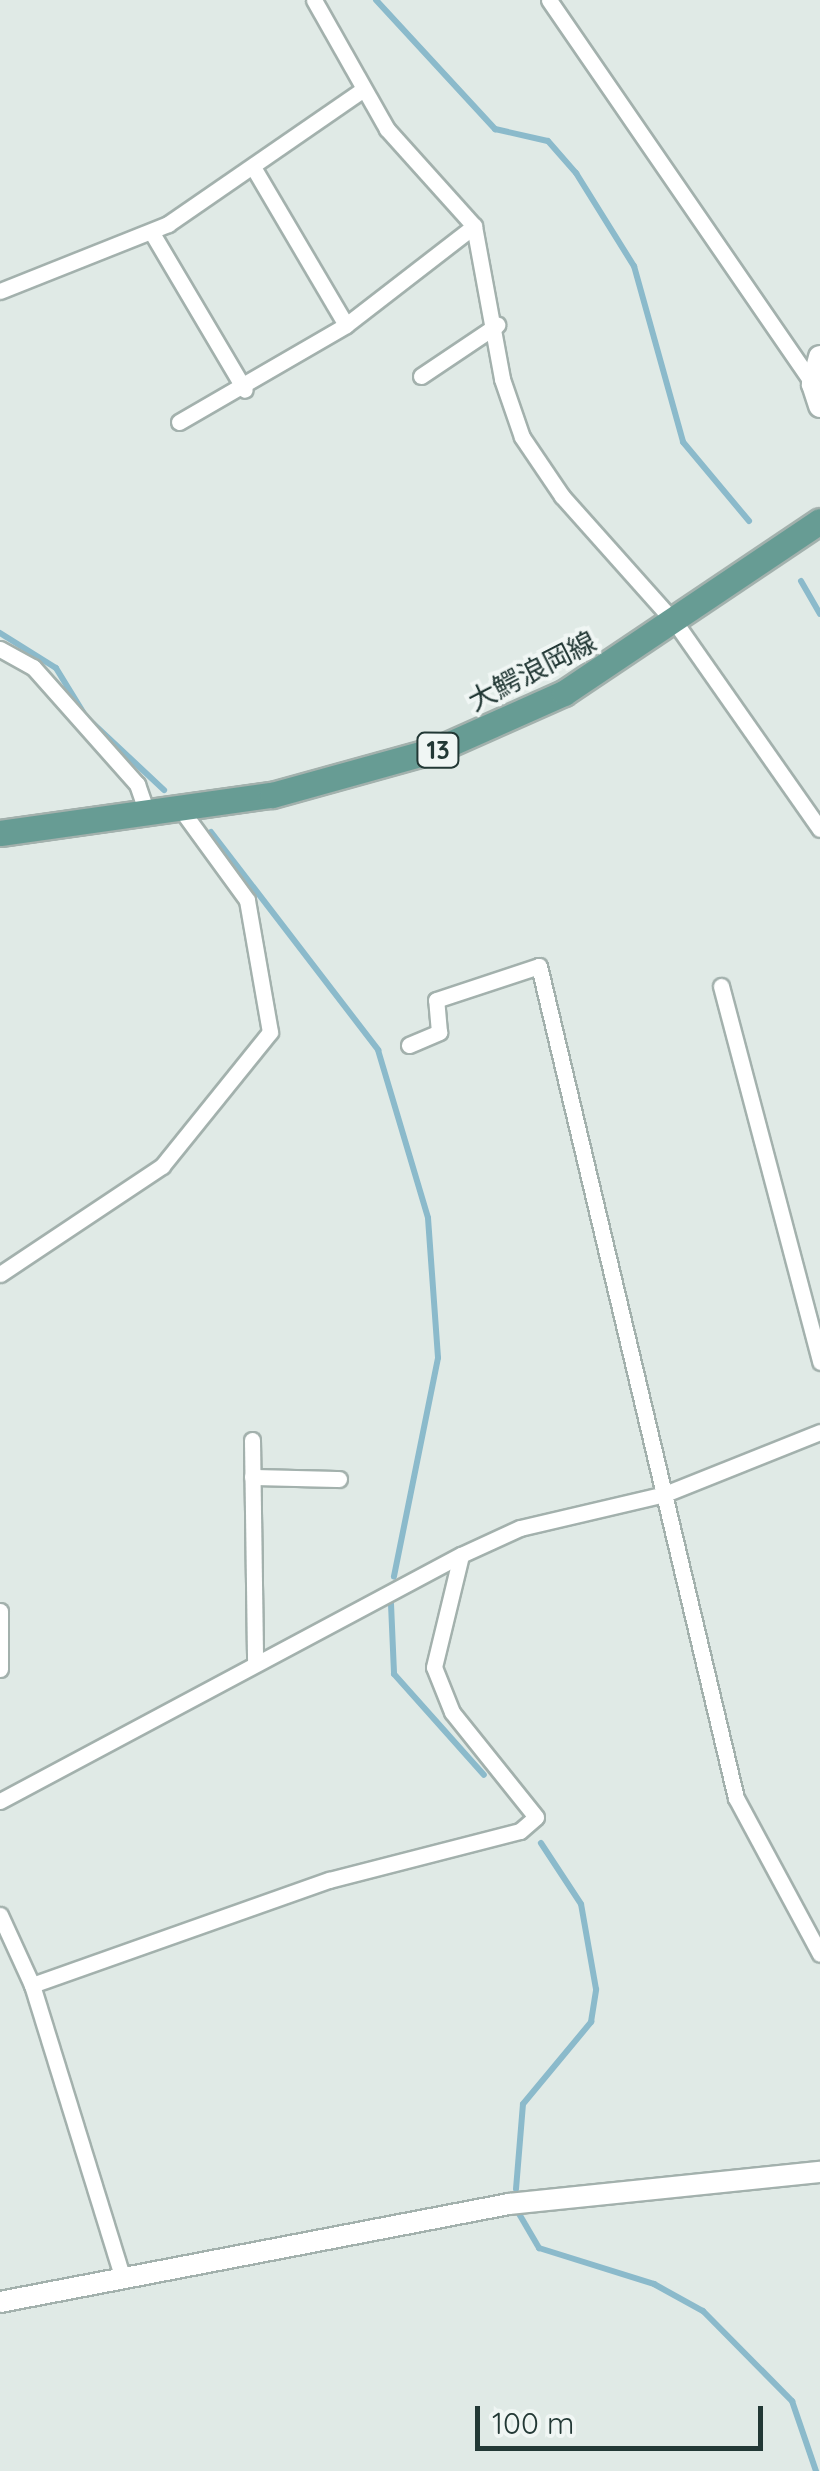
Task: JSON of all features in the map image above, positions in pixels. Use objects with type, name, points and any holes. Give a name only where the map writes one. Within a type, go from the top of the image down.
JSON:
[{"type":"main road","points":[[816,395],[820,357]]},
{"type":"main road","name":"大鰐浪岡線","points":[[0,833],[182,811],[438,750],[564,693],[678,625],[820,521]]},
{"type":"street","points":[[314,0],[361,91],[474,226],[522,437],[562,496],[678,625],[820,829]]},
{"type":"street","points":[[549,0],[816,395]]},
{"type":"street","points":[[0,291],[152,233],[361,91]]},
{"type":"street","points":[[253,167],[346,325]]},
{"type":"street","points":[[179,422],[245,390],[346,325],[474,226]]},
{"type":"street","points":[[152,233],[245,390]]},
{"type":"street","points":[[421,376],[496,325]]},
{"type":"street","points":[[0,649],[34,668],[138,784],[147,813]]},
{"type":"street","points":[[0,1274],[162,1166],[270,1032],[247,900],[182,811]]},
{"type":"street","points":[[409,1045],[439,1032],[436,1000],[539,966],[736,1798],[812,1913],[820,1954]]},
{"type":"street","points":[[721,986],[820,1362]]},
{"type":"street","points":[[0,1801],[254,1663],[460,1555],[520,1528],[665,1494],[820,1432]]},
{"type":"street","points":[[252,1440],[254,1663]]},
{"type":"street","points":[[252,1477],[339,1479]]},
{"type":"street","points":[[32,1985],[329,1880],[520,1831],[536,1818],[452,1712],[434,1667],[460,1555]]},
{"type":"street","points":[[0,1611],[0,1669]]},
{"type":"street","points":[[0,1915],[32,1985],[123,2279]]},
{"type":"street","points":[[0,1959],[18,1954]]},
{"type":"street","points":[[0,2302],[510,2204],[820,2172]]},
{"type":"waterway","points":[[376,0],[495,129],[548,141],[576,173],[634,266],[683,442],[749,521]]},
{"type":"waterway","points":[[801,581],[820,614]]},
{"type":"waterway","points":[[0,633],[56,668],[86,717],[164,790]]},
{"type":"waterway","points":[[211,832],[378,1050],[428,1218],[438,1358],[394,1577]]},
{"type":"waterway","points":[[391,1604],[394,1674],[484,1775]]},
{"type":"waterway","points":[[516,2189],[523,2104],[591,2022],[596,1989],[581,1904],[541,1843]]},
{"type":"waterway","points":[[518,2212],[539,2248],[654,2284],[703,2311],[792,2401],[816,2471]]}]
